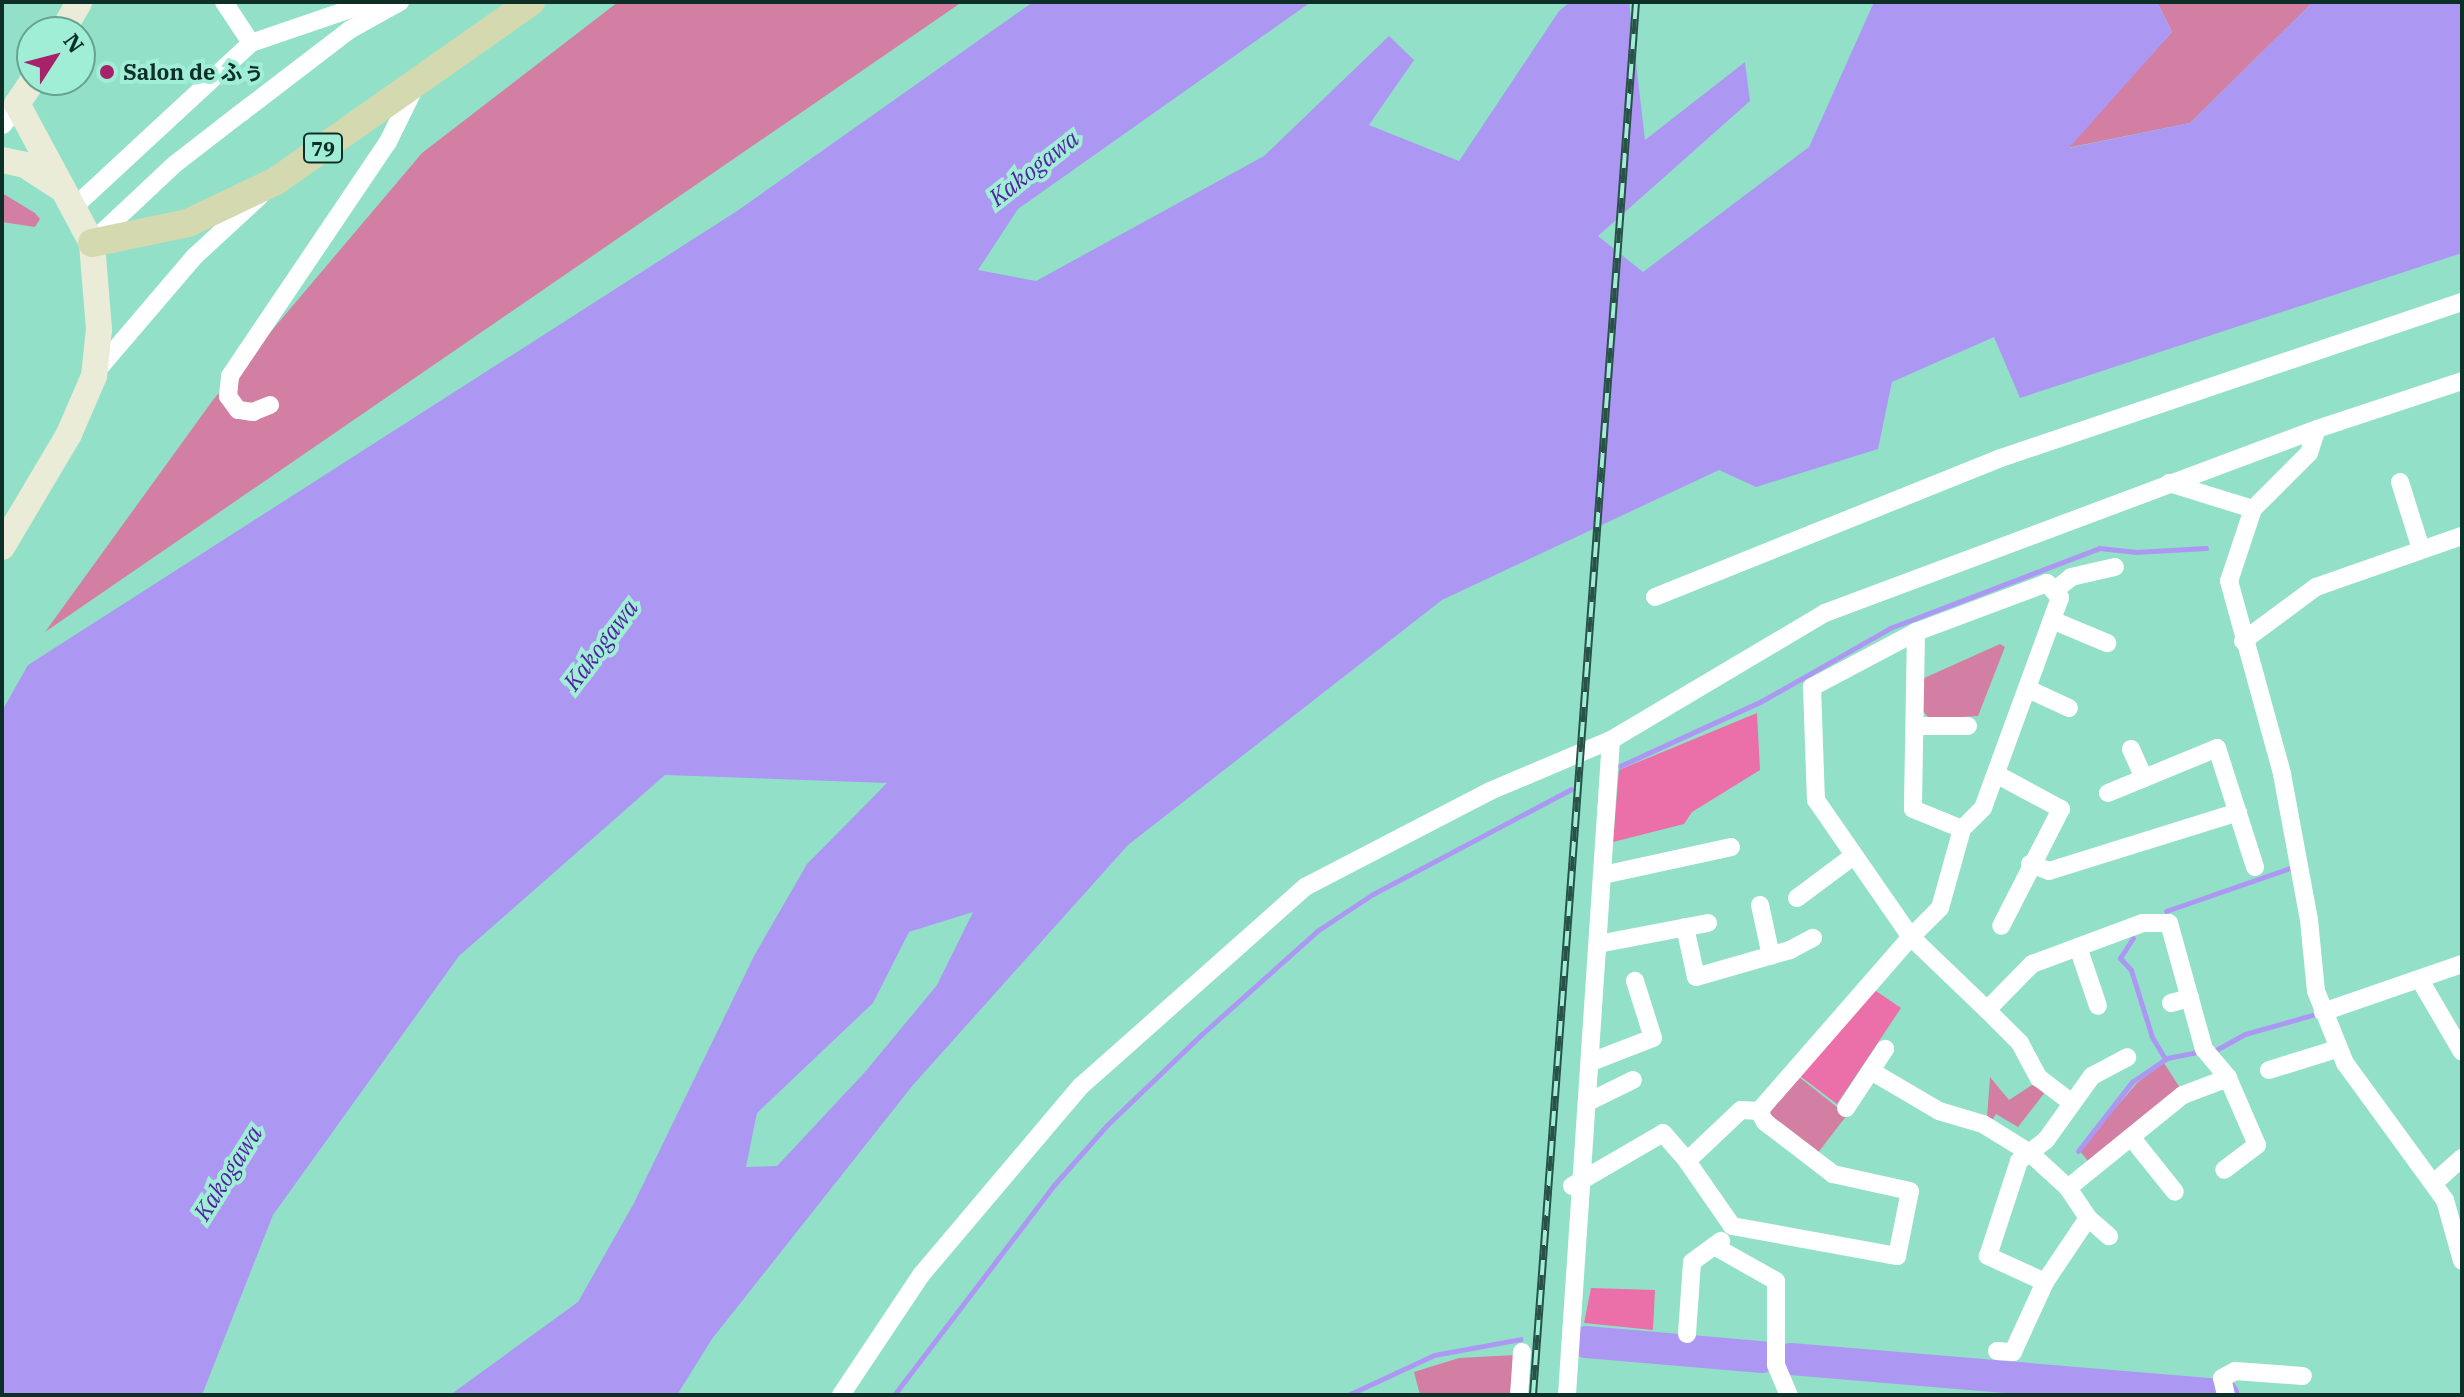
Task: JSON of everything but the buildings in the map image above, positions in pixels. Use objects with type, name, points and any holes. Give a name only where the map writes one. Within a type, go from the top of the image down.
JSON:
[{"type":"main road","name":"79","points":[[92,243],[188,223],[276,181],[531,2]]},
{"type":"main road","points":[[2,547],[69,434],[94,376],[100,299],[92,243],[67,199],[9,114],[22,96]]},
{"type":"main road","points":[[2,160],[25,165],[67,199]]},
{"type":"street","points":[[224,2],[251,43]]},
{"type":"street","points":[[67,199],[251,43],[349,6],[371,2]]},
{"type":"street","points":[[92,243],[219,130],[351,29],[400,2]]},
{"type":"street","points":[[270,405],[253,412],[238,410],[228,396],[230,376],[388,142],[418,81]]},
{"type":"street","points":[[94,376],[195,256],[276,181]]},
{"type":"street","points":[[1655,597],[2001,458],[2462,302]]},
{"type":"street","points":[[841,1395],[921,1275],[1081,1086],[1252,930],[1305,887],[1366,851],[1611,740],[1825,613],[2317,429],[2462,381]]},
{"type":"street","points":[[2317,429],[2309,453],[2253,509],[2229,581],[2282,774],[2323,1012],[2337,1049],[2376,1111],[2435,1182],[2462,1261]]},
{"type":"street","points":[[2400,482],[2421,549]]},
{"type":"street","points":[[2169,483],[2253,509]]},
{"type":"street","points":[[2243,641],[2316,587],[2462,536]]},
{"type":"street","points":[[2054,591],[2071,577],[2115,567]]},
{"type":"street","points":[[1759,1111],[1911,937],[1940,908],[1962,829],[1983,808],[2060,598],[2047,583],[1916,632],[1812,687],[1816,800],[1852,857],[1911,937],[2020,1043],[2039,1078],[2071,1102]]},
{"type":"street","points":[[2052,620],[2107,643]]},
{"type":"street","points":[[1916,632],[1913,809],[1962,829]]},
{"type":"street","points":[[2028,689],[2069,708]]},
{"type":"street","points":[[1916,726],[1968,726]]},
{"type":"street","points":[[1567,1395],[1578,1183],[1591,1062],[1611,740]]},
{"type":"street","points":[[2108,793],[2217,748],[2255,867]]},
{"type":"street","points":[[2131,749],[2144,778]]},
{"type":"street","points":[[1996,774],[2061,809],[1999,914]]},
{"type":"street","points":[[2030,864],[2049,871],[2238,812]]},
{"type":"street","points":[[1603,875],[1731,847]]},
{"type":"street","points":[[1797,898],[1852,857]]},
{"type":"street","points":[[1760,905],[1771,956]]},
{"type":"street","points":[[1598,944],[1708,923]]},
{"type":"street","points":[[1987,1010],[2032,964],[2143,923],[2169,923],[2204,1049],[2228,1078],[2264,1141],[2224,1170]]},
{"type":"street","points":[[1685,927],[1696,977],[1771,956],[1813,938]]},
{"type":"street","points":[[2078,947],[2098,1006]]},
{"type":"street","points":[[2323,1012],[2462,964]]},
{"type":"street","points":[[2420,980],[2462,1052]]},
{"type":"street","points":[[1591,1062],[1653,1038],[1635,981]]},
{"type":"street","points":[[2171,1003],[2190,998]]},
{"type":"street","points":[[1846,1108],[1885,1049]]},
{"type":"street","points":[[2269,1070],[2337,1049]]},
{"type":"street","points":[[2045,1282],[1988,1256],[2019,1161],[2046,1140],[2092,1076],[2127,1057]]},
{"type":"street","points":[[1871,1071],[1939,1111],[1983,1124],[2030,1153],[2068,1188],[2088,1218],[2109,1236]]},
{"type":"street","points":[[2068,1188],[2183,1095],[2228,1078]]},
{"type":"street","points":[[1588,1102],[1633,1080]]},
{"type":"street","points":[[1687,1161],[1741,1110],[1759,1111]]},
{"type":"street","points":[[1578,1183],[1663,1133],[1687,1161],[1732,1226],[1897,1256],[1910,1191],[1833,1174],[1765,1122],[1759,1111]]},
{"type":"street","points":[[2131,1137],[2175,1192]]},
{"type":"street","points":[[2435,1182],[2462,1158]]},
{"type":"street","points":[[1997,1351],[2013,1352],[2045,1282],[2088,1218]]},
{"type":"street","points":[[1687,1334],[1682,1292],[1692,1262],[1714,1246],[1732,1226]]},
{"type":"street","points":[[1714,1246],[1776,1281],[1776,1365],[1789,1395]]},
{"type":"street","points":[[1519,1395],[1522,1352]]},
{"type":"street","points":[[2226,1395],[2222,1378],[2235,1371],[2303,1376]]},
{"type":"shaded area","points":[[618,2],[962,2],[45,632],[213,400],[422,153]]},
{"type":"shaded area","points":[[2157,2],[2313,2],[2190,123],[2067,148],[2172,32]]},
{"type":"shaded area","points":[[2,193],[35,213],[40,219],[35,227],[2,222]]},
{"type":"shaded area","points":[[2000,644],[2005,647],[1978,716],[1930,719],[1921,709],[1922,679]]},
{"type":"shaded area","points":[[1757,713],[1760,770],[1692,812],[1684,824],[1613,842],[1619,770]]},
{"type":"shaded area","points":[[1873,989],[1901,1008],[1837,1104],[1800,1076]]},
{"type":"shaded area","points":[[2164,1063],[2180,1088],[2088,1161],[2079,1150],[2137,1083]]},
{"type":"shaded area","points":[[1799,1077],[1847,1115],[1817,1154],[1770,1117],[1771,1107]]},
{"type":"shaded area","points":[[1990,1077],[2009,1100],[2035,1083],[2046,1091],[2018,1127],[1996,1114],[1991,1122],[1987,1118]]},
{"type":"shaded area","points":[[1591,1288],[1655,1290],[1653,1330],[1584,1323]]},
{"type":"shaded area","points":[[1515,1355],[1513,1395],[1420,1395],[1414,1372],[1459,1358]]},
{"type":"water","name":"Kakogawa","points":[[1033,2],[1311,2],[1018,209],[978,270],[1036,281],[1264,156],[1389,36],[1414,60],[1369,125],[1459,161],[1559,11],[1570,2],[1629,2],[1645,140],[1745,62],[1750,101],[1598,236],[1643,272],[1809,147],[1874,2],[2157,2],[2172,32],[2069,148],[2190,123],[2313,2],[2462,2],[2462,253],[2020,398],[1994,337],[1892,382],[1878,449],[1756,487],[1719,470],[1442,600],[1128,845],[913,1085],[712,1339],[677,1395],[450,1395],[578,1302],[634,1203],[754,956],[807,864],[887,783],[665,775],[459,956],[273,1215],[202,1395],[2,1395],[2,711],[28,665],[737,211]],"holes":[[[973,912],[937,985],[865,1072],[777,1166],[746,1167],[757,1113],[873,1003],[909,932]]]},
{"type":"waterway","points":[[1620,766],[1760,702],[1890,628],[2099,548],[2135,552],[2206,548]]},
{"type":"waterway","points":[[894,1395],[1054,1185],[1107,1125],[1317,931],[1373,894],[1571,789]]},
{"type":"waterway","points":[[2166,911],[2293,867]]},
{"type":"waterway","points":[[2133,938],[2120,958],[2131,970],[2152,1037],[2165,1059]]},
{"type":"waterway","points":[[2216,1050],[2245,1034],[2312,1015]]},
{"type":"waterway","points":[[2078,1151],[2132,1082],[2167,1058],[2198,1052]]},
{"type":"waterway","points":[[1348,1395],[1434,1355],[1521,1339]]},
{"type":"waterway","points":[[1586,1342],[1762,1357]]},
{"type":"waterway","points":[[1791,1359],[2224,1395]]},
{"type":"railway","points":[[1533,1395],[1636,2]]},
{"type":"place","name":"Salon de ふぅ","points":[[107,72]]}]
